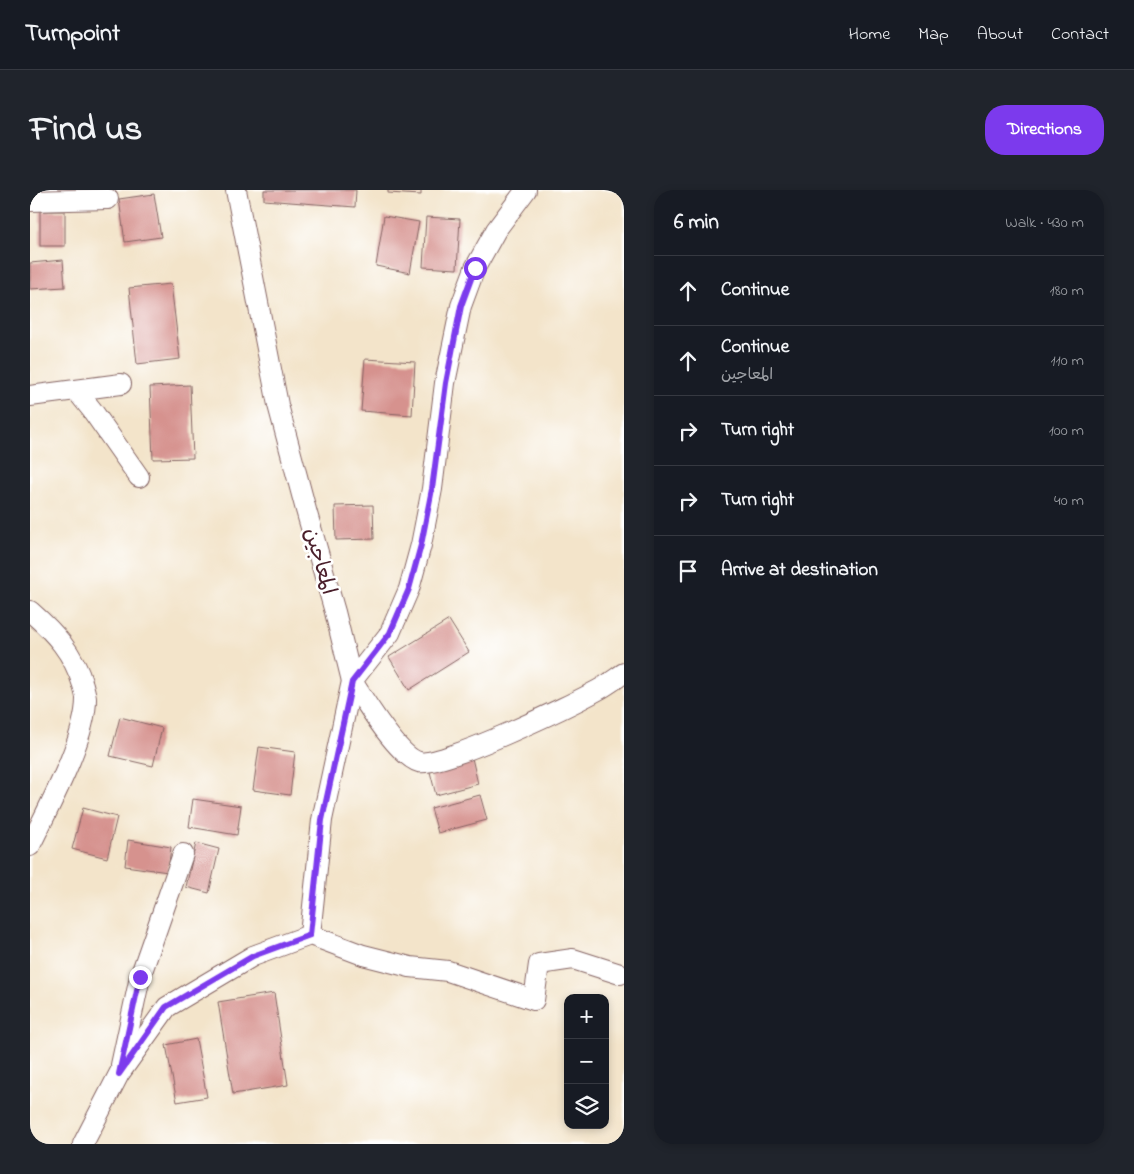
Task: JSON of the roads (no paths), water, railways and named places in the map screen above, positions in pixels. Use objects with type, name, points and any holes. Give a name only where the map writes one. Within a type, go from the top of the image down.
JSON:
[{"type":"street","name":"المعاجين","points":[[236,190],[278,405],[335,612],[352,682],[322,820],[310,935]]},
{"type":"street","points":[[526,190],[496,230],[475,268],[461,306],[446,383],[432,489],[421,545],[409,589],[390,633],[352,682],[390,736],[407,755],[419,762],[432,762],[474,747],[550,714],[596,691],[624,673]]},
{"type":"street","points":[[30,201],[108,199]]},
{"type":"street","points":[[30,396],[120,384]]},
{"type":"street","points":[[76,390],[139,477]]},
{"type":"street","points":[[30,611],[44,623],[65,647],[78,667],[87,698],[83,723],[70,760],[30,846]]},
{"type":"street","points":[[119,1074],[140,977],[182,854]]},
{"type":"street","points":[[83,1144],[119,1074],[166,1007],[253,956],[310,935],[363,954],[410,967],[448,971],[534,1000],[539,964],[573,959],[620,974]]}]
